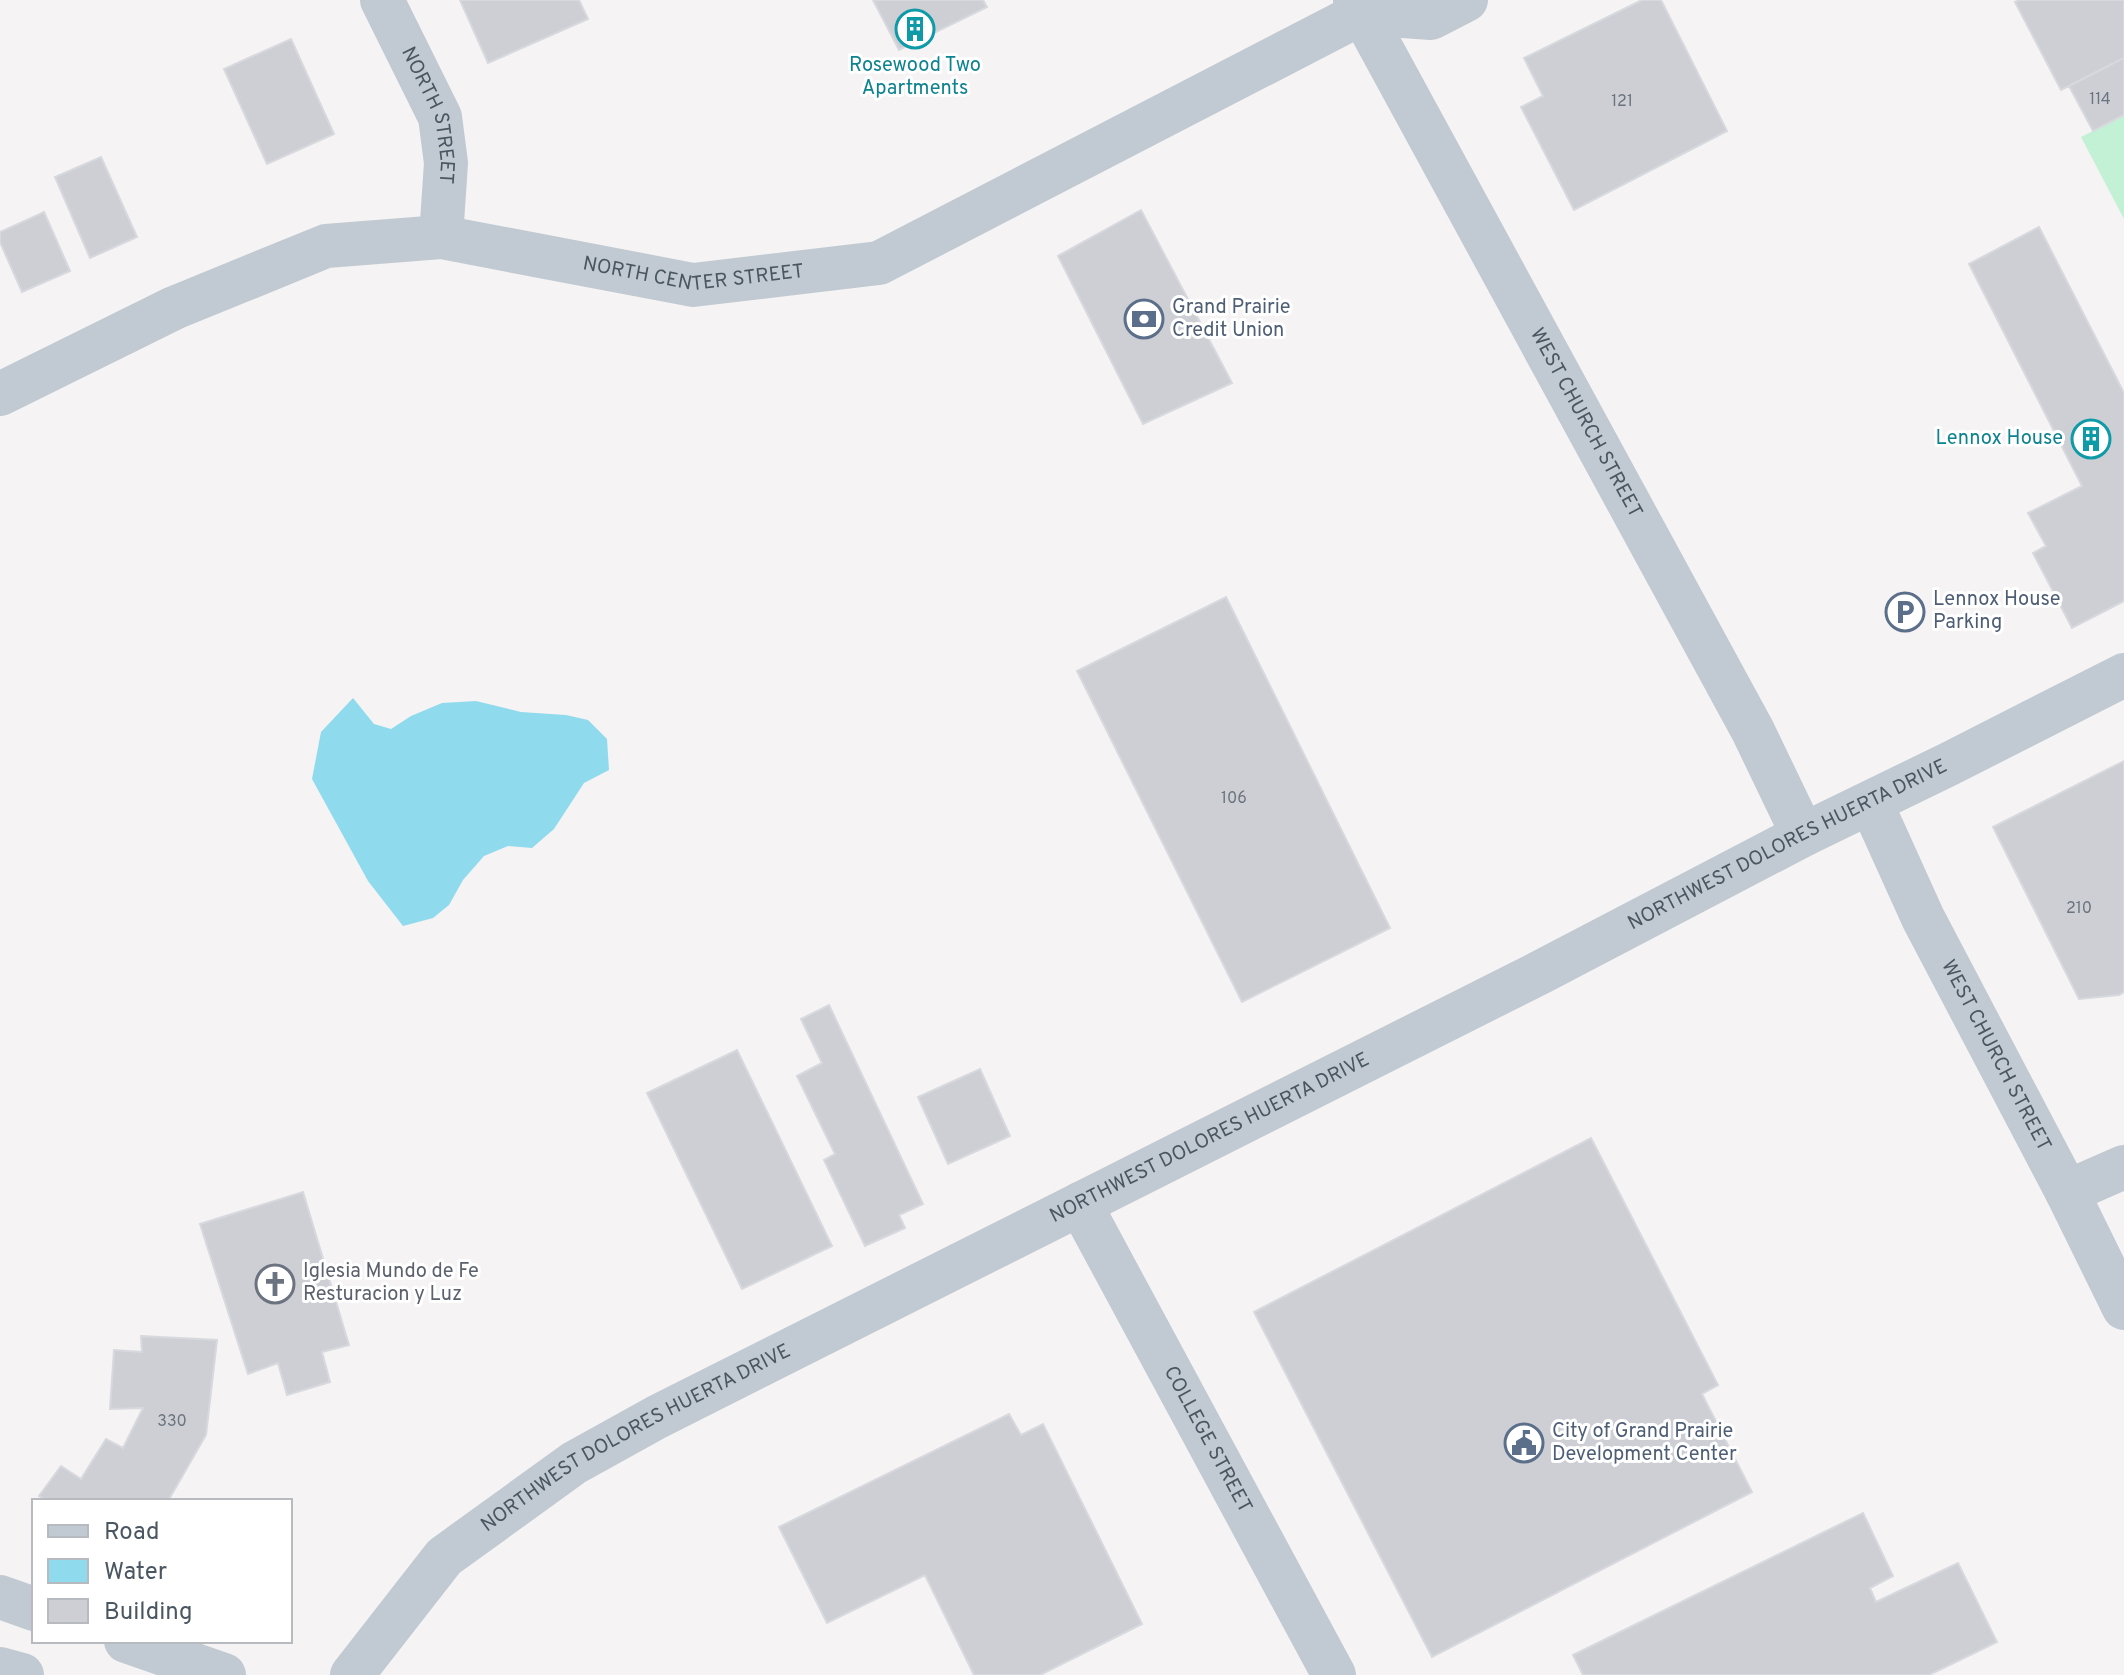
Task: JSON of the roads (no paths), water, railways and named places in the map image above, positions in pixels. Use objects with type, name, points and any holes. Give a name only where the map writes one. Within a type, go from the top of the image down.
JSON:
[{"type":"street","name":"NORTH STREET","points":[[382,0],[440,117],[446,163],[441,237]]},
{"type":"street","points":[[1363,4],[1431,18],[1466,0]]},
{"type":"street","name":"NORTH CENTER STREET","points":[[0,394],[174,308],[326,246],[441,237],[693,285],[879,263],[1363,4]]},
{"type":"street","name":"WEST CHURCH STREET","points":[[1363,4],[1753,731],[1803,835]]},
{"type":"street","name":"NORTHWEST DOLORES HUERTA DRIVE","points":[[352,1675],[444,1557],[574,1463],[657,1417],[2124,675]]},
{"type":"street","name":"WEST CHURCH STREET","points":[[1871,803],[1923,918],[2067,1192],[2124,1308]]},
{"type":"street","points":[[2067,1192],[2124,1167]]},
{"type":"street","name":"COLLEGE STREET","points":[[1080,1204],[1334,1675]]},
{"type":"street","points":[[0,1597],[32,1608]]},
{"type":"street","points":[[132,1643],[224,1675]]},
{"type":"street","points":[[0,1669],[22,1675]]},
{"type":"water","points":[[353,698],[374,724],[391,729],[411,716],[442,703],[476,701],[521,712],[588,720],[607,739],[609,770],[584,783],[554,829],[532,848],[508,846],[484,856],[463,880],[449,905],[433,918],[403,926],[368,881],[312,779],[321,732]]},
{"type":"place","name":"Rosewood Two Apartments","points":[[915,29]]},
{"type":"place","name":"Grand Prairie Credit Union","points":[[1144,319]]},
{"type":"place","name":"Lennox House","points":[[2091,439]]},
{"type":"place","name":"Lennox House Parking","points":[[1905,612]]},
{"type":"place","name":"Iglesia Mundo de Fe Resturacion y Luz","points":[[275,1284]]},
{"type":"place","name":"City of Grand Prairie Development Center","points":[[1524,1443]]}]
